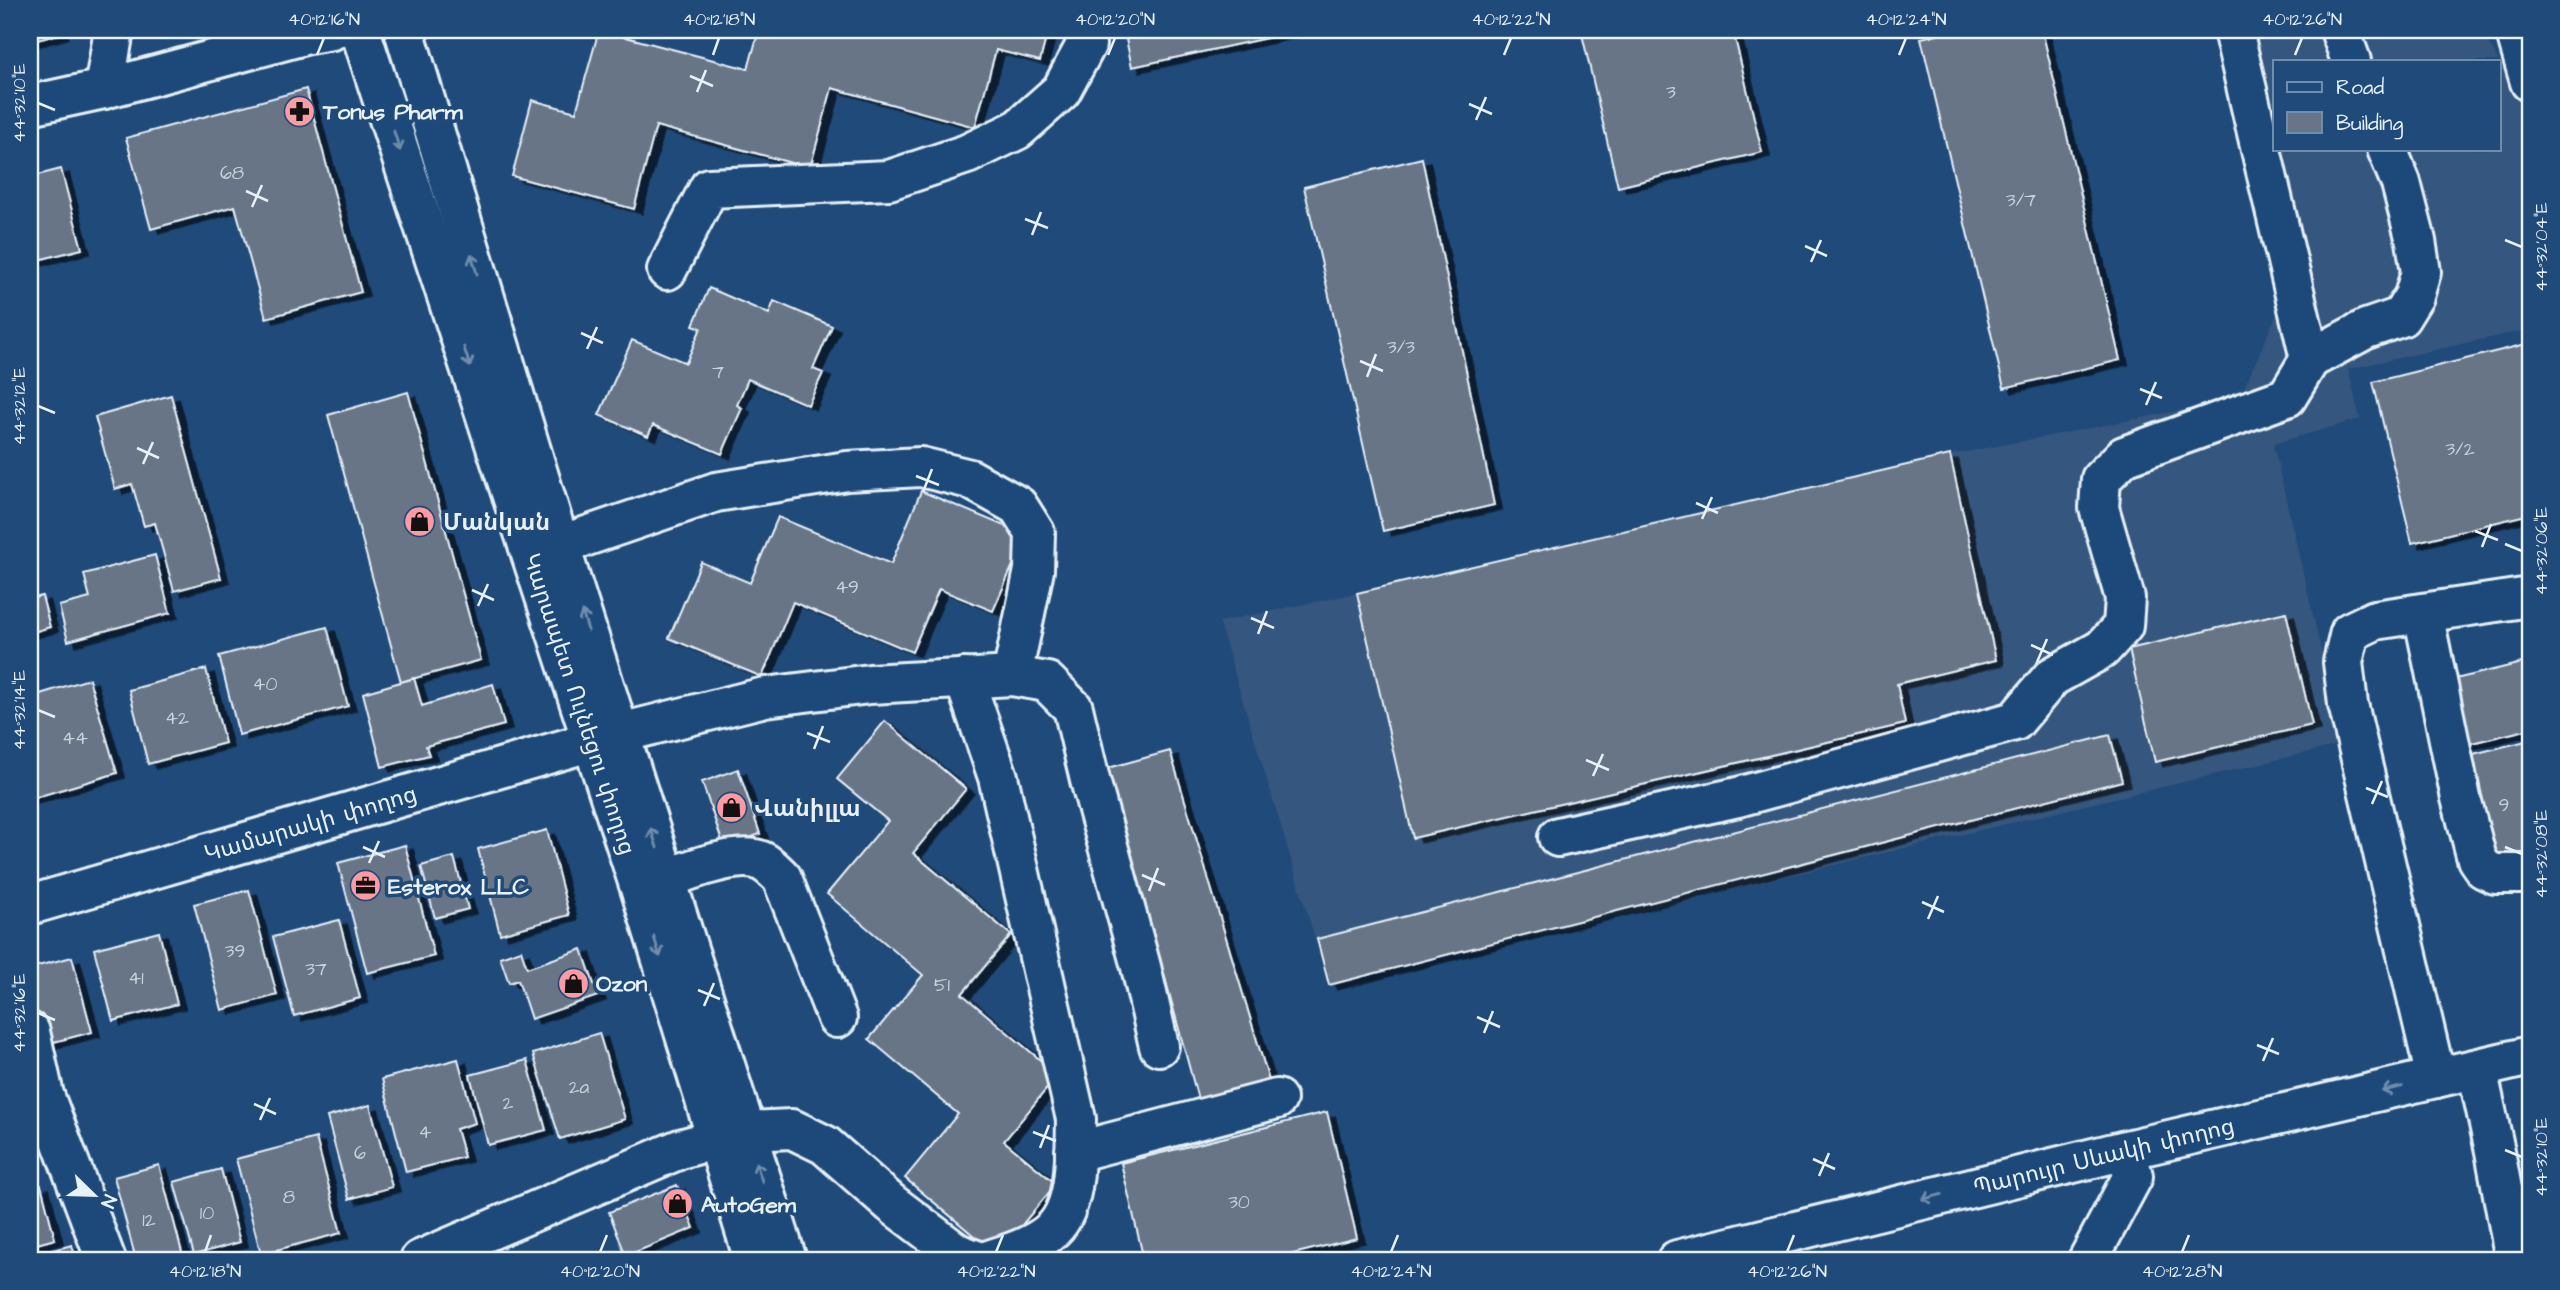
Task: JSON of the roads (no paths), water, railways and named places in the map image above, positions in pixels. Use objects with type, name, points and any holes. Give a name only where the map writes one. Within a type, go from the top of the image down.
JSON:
[{"type":"street","points":[[104,89],[114,30]]},
{"type":"street","points":[[30,105],[104,89],[332,30]]},
{"type":"street","name":"Կարապետ Ուլնեցու փողոց","points":[[360,30],[546,550],[653,884],[731,1135],[754,1260]]},
{"type":"street","name":"Կարապետ Ուլնեցու փողոց","points":[[404,30],[546,550]]},
{"type":"street","points":[[667,270],[709,188],[889,180],[967,154],[1017,130],[1061,91],[1086,44],[1084,30]]},
{"type":"street","points":[[2233,30],[2310,359]]},
{"type":"street","points":[[2340,30],[2351,60]]},
{"type":"street","points":[[1558,837],[1738,797],[2015,721],[2052,677],[2102,649],[2123,626],[2125,598],[2099,508],[2101,479],[2124,456],[2287,397],[2310,359],[2366,330],[2401,317],[2414,296],[2421,272],[2416,241],[2401,183],[2387,150]]},
{"type":"street","points":[[546,550],[716,492],[847,471],[921,467],[970,479],[1018,506],[1035,533],[1034,570],[1012,676]]},
{"type":"street","points":[[2436,1078],[2348,704],[2343,663],[2350,632],[2375,620],[2530,597]]},
{"type":"street","points":[[2423,613],[2461,798],[2477,859],[2484,869],[2495,874],[2522,874]]},
{"type":"street","name":"Կամարակի փողոց","points":[[30,905],[606,738],[765,697],[870,684],[1012,676],[1047,682],[1073,708],[1159,1046]]},
{"type":"street","points":[[964,678],[1001,790],[1076,1119],[1075,1174],[1064,1215],[1052,1231],[1019,1250],[989,1260]]},
{"type":"street","points":[[653,884],[739,858],[758,859],[771,867],[782,878],[837,1018]]},
{"type":"street","points":[[30,1032],[44,1095],[106,1260]]},
{"type":"street","name":"Պարույր Սևակի փողոց","points":[[1677,1260],[2130,1163],[2479,1082],[2530,1056]]},
{"type":"street","name":"Պարույր Սևակի փողոց","points":[[1786,1260],[2436,1078],[2530,1083]]},
{"type":"street","points":[[2479,1082],[2515,1260]]},
{"type":"street","points":[[1075,1153],[1278,1099]]},
{"type":"street","points":[[421,1260],[680,1149],[731,1135],[792,1129],[825,1145],[892,1204],[957,1253],[976,1260]]},
{"type":"street","name":"Կարապետ Ուլնեցու փողոց","points":[[731,1135],[787,1260]]},
{"type":"street","points":[[2088,1260],[2130,1163]]},
{"type":"place","name":"Tonus Pharm","points":[[300,111]]},
{"type":"place","name":"Մանկան","points":[[420,522]]},
{"type":"place","name":"Վանիլլա","points":[[731,808]]},
{"type":"place","name":"Esterox LLC","points":[[365,886]]},
{"type":"place","name":"Ozon","points":[[573,983]]},
{"type":"place","name":"AutoGem","points":[[678,1204]]}]
